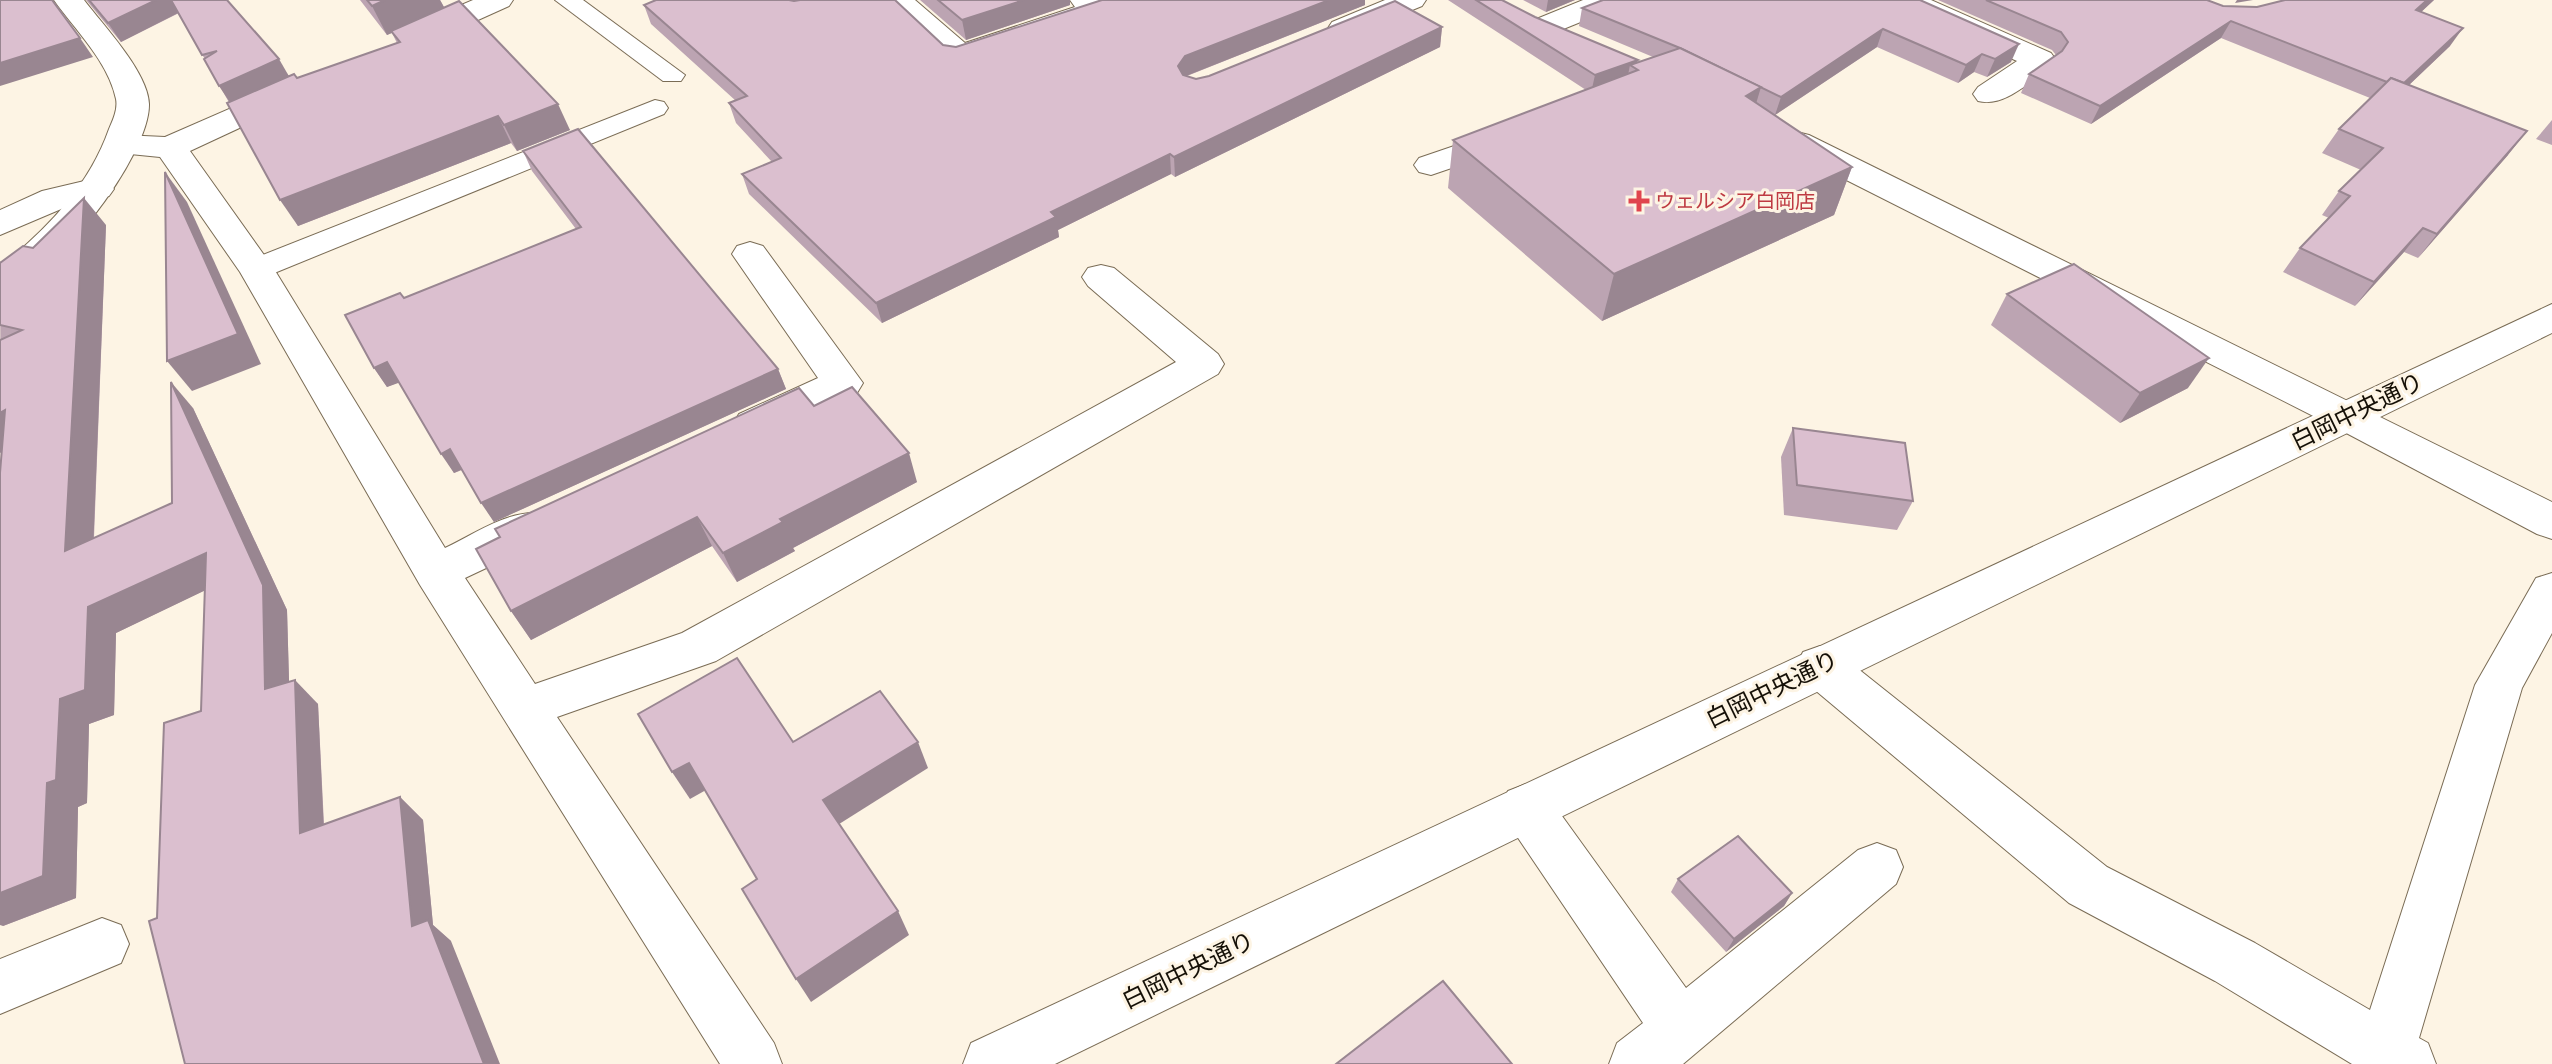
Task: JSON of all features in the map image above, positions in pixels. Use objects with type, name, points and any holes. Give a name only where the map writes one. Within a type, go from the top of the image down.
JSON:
[{"type":"street","points":[[0,286],[35,258],[97,189],[122,145],[133,102],[117,64],[69,0]]},
{"type":"street","points":[[383,50],[498,0]]},
{"type":"street","points":[[897,0],[960,55],[1097,9],[1085,0]]},
{"type":"street","points":[[1312,40],[1411,0]]},
{"type":"street","points":[[1587,44],[1532,19],[1609,0]]},
{"type":"street","points":[[1906,0],[2040,60],[1989,94]]},
{"type":"street","points":[[122,145],[170,147],[312,82]]},
{"type":"street","points":[[1431,165],[1536,128]]},
{"type":"street","points":[[1770,128],[2347,416],[2552,522]]},
{"type":"street","points":[[170,147],[256,269],[436,572],[753,1064]]},
{"type":"street","points":[[0,224],[54,199],[97,189]]},
{"type":"street","points":[[717,441],[843,383],[750,254]]},
{"type":"street","points":[[524,708],[699,647],[1204,364],[1101,277]]},
{"type":"street","name":"白岡中央通り","points":[[992,1064],[2552,317]]},
{"type":"street","points":[[436,572],[563,513]]},
{"type":"street","points":[[1820,666],[2088,885],[2235,962],[2397,1057],[2499,685],[2552,591]]},
{"type":"street","points":[[1526,807],[1681,1029]]},
{"type":"street","points":[[1638,1064],[1877,867]]},
{"type":"street","points":[[0,987],[102,944]]},
{"type":"lane","points":[[567,0],[672,75]]},
{"type":"lane","points":[[256,269],[655,108]]},
{"type":"building","points":[[0,0],[52,0],[80,38],[0,63]]},
{"type":"building","points":[[89,0],[156,0],[108,23]]},
{"type":"building","points":[[171,0],[227,0],[279,59],[219,86],[204,59],[217,51],[202,55]]},
{"type":"building","points":[[367,0],[385,0],[372,6]]},
{"type":"building","points":[[656,0],[895,0],[943,45],[956,47],[1102,0],[1329,0],[1185,56],[1178,66],[1183,75],[1196,79],[1395,1],[1442,27],[1174,157],[1170,154],[1051,212],[1056,217],[876,303],[742,174],[781,158],[729,103],[747,96],[644,5]]},
{"type":"building","points":[[938,0],[1024,0],[962,20]]},
{"type":"building","points":[[1476,0],[1502,0],[1638,60],[1595,75]]},
{"type":"building","points":[[1603,0],[1920,0],[2019,44],[1995,59],[1982,54],[1966,65],[1883,29],[1781,97],[1680,48],[1582,8]]},
{"type":"building","points":[[1986,0],[2207,0],[2223,6],[2257,7],[2285,0],[2427,0],[2416,10],[2463,28],[2404,83],[2391,78],[2387,82],[2231,21],[2100,106],[2029,74],[2062,51],[2068,42],[2061,32]]},
{"type":"building","points":[[459,1],[558,104],[504,125],[498,116],[280,200],[227,103],[294,74],[297,78],[400,42],[391,31]]},
{"type":"building","points":[[1680,48],[1761,87],[1746,96],[1852,167],[1614,274],[1453,140],[1638,70],[1630,65]]},
{"type":"building","points":[[2391,78],[2527,131],[2437,234],[2423,228],[2374,282],[2300,248],[2350,196],[2339,191],[2383,148],[2339,129]]},
{"type":"building","points":[[578,129],[778,369],[481,503],[450,449],[441,454],[387,362],[374,368],[345,315],[400,293],[404,298],[581,227],[523,151]]},
{"type":"building","points":[[165,172],[238,334],[167,361]]},
{"type":"building","points":[[84,198],[65,551],[172,503],[171,382],[263,585],[265,689],[295,680],[300,833],[400,797],[412,926],[428,920],[484,1064],[185,1064],[149,921],[157,918],[164,723],[201,711],[206,553],[88,607],[85,690],[60,699],[56,780],[47,783],[43,876],[0,893],[0,473],[5,410],[0,413],[0,340],[22,330],[0,325],[0,263],[23,246],[33,248]]},
{"type":"building","points":[[2074,264],[2209,358],[2140,393],[2007,294]]},
{"type":"building","points":[[852,387],[909,453],[780,519],[783,522],[723,553],[697,517],[511,611],[476,549],[500,537],[495,529],[799,388],[814,406]]},
{"type":"building","points":[[1793,428],[1905,443],[1913,501],[1797,485]]},
{"type":"building","points":[[737,658],[793,742],[880,691],[918,742],[823,800],[898,911],[796,979],[742,889],[757,879],[689,763],[672,772],[638,714]]},
{"type":"building","points":[[1738,836],[1792,893],[1734,939],[1678,879]]},
{"type":"building","points":[[1443,981],[1512,1064],[1336,1064]]},
{"type":"place","name":"ウェルシア白岡店","points":[[1639,201]]}]
